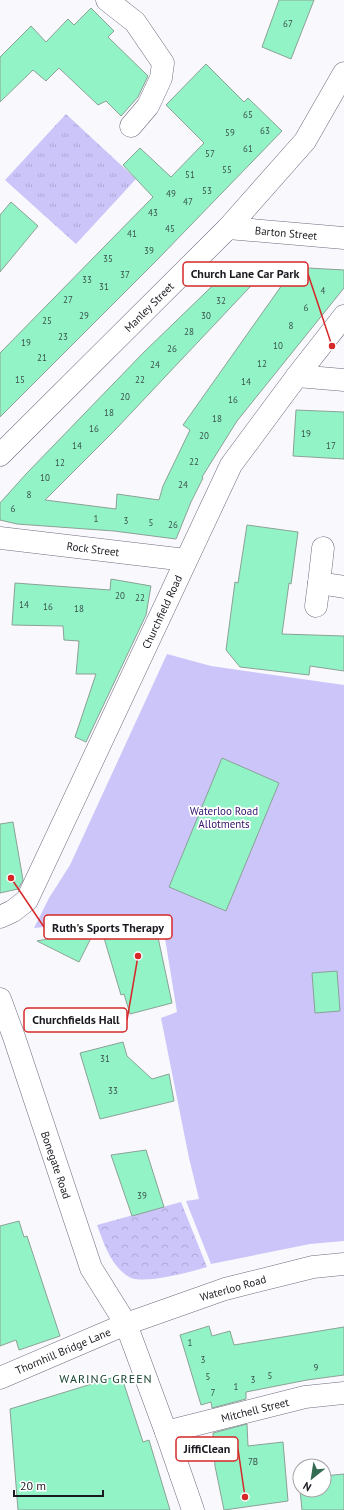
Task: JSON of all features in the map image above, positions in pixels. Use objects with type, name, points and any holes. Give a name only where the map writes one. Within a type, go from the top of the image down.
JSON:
[{"type":"street","points":[[107,0],[135,22],[163,63],[161,78],[148,106],[131,126]]},
{"type":"street","name":"Manley Street","points":[[0,455],[228,228],[304,141],[344,73]]},
{"type":"street","name":"Barton Street","points":[[228,228],[344,238]]},
{"type":"street","name":"Churchfield Road","points":[[0,917],[13,911],[27,900],[231,465],[344,316]]},
{"type":"street","points":[[297,376],[344,380]]},
{"type":"street","name":"Rock Street","points":[[0,538],[186,560]]},
{"type":"street","points":[[316,606],[323,548]]},
{"type":"street","points":[[319,583],[344,587]]},
{"type":"street","name":"Bonegate Road","points":[[0,999],[91,1268],[126,1324],[193,1510]]},
{"type":"street","name":"Waterloo Road","points":[[126,1324],[225,1289],[313,1267],[344,1264]]},
{"type":"street","name":"Thornhill Bridge Lane","points":[[0,1378],[126,1324]]},
{"type":"street","name":"Mitchell Street","points":[[166,1432],[305,1397],[344,1393]]},
{"type":"green space","points":[[66,114],[136,179],[76,244],[5,180]]},
{"type":"green space","name":"Waterloo Road Allotments","points":[[167,654],[211,666],[344,685],[344,1241],[310,1244],[211,1264],[186,1201],[199,1199],[189,1158],[161,1018],[177,1012],[162,920],[120,919],[34,928],[49,898],[70,865]]},
{"type":"green space","points":[[181,1202],[207,1267],[156,1279],[145,1280],[129,1277],[117,1267],[113,1261],[102,1240],[97,1225]]},
{"type":"building","points":[[279,0],[314,0],[291,59],[262,47]]},
{"type":"building","points":[[91,8],[114,31],[108,37],[148,76],[138,97],[121,116],[106,101],[98,105],[59,68],[46,81],[33,70],[0,102],[0,57],[31,26],[46,42],[68,19],[74,25]]},
{"type":"building","points":[[206,64],[244,102],[248,98],[282,131],[157,260],[0,417],[0,353],[153,197],[123,165],[140,148],[171,177],[204,143],[166,105]]},
{"type":"building","points":[[11,202],[38,226],[0,272],[0,215]]},
{"type":"building","points":[[235,264],[344,270],[344,288],[237,421],[202,477],[203,478],[191,502],[176,539],[114,531],[17,524],[0,520],[0,503],[144,352]],"holes":[[[265,271],[282,285],[183,425],[190,430],[163,486],[159,500],[117,494],[116,509],[45,500],[115,430]]]},
{"type":"building","points":[[296,410],[344,412],[344,459],[293,456]]},
{"type":"building","points":[[247,525],[298,532],[282,634],[344,636],[344,671],[310,666],[309,675],[240,667],[226,650],[235,582],[238,583]]},
{"type":"building","points":[[111,579],[151,586],[146,615],[86,742],[75,737],[96,674],[76,674],[79,641],[64,640],[63,626],[12,625],[15,583],[110,590]]},
{"type":"building","points":[[222,758],[279,783],[226,911],[169,887]]},
{"type":"building","points":[[13,822],[23,880],[18,889],[0,893],[0,824]]},
{"type":"building","points":[[156,928],[172,1003],[130,1014],[124,994],[121,995],[104,938]]},
{"type":"building","points":[[95,930],[79,962],[37,941]]},
{"type":"building","points":[[337,971],[340,1011],[315,1013],[312,973]]},
{"type":"building","points":[[123,1042],[127,1056],[152,1079],[169,1074],[174,1101],[100,1119],[80,1053]]},
{"type":"building","points":[[146,1150],[164,1207],[132,1216],[111,1155]]},
{"type":"building","points":[[19,1221],[24,1237],[27,1236],[60,1336],[19,1350],[16,1340],[0,1346],[0,1226]]},
{"type":"building","points":[[209,1326],[212,1336],[230,1331],[234,1345],[344,1327],[344,1375],[307,1380],[246,1392],[246,1399],[212,1408],[211,1402],[201,1405],[180,1335]]},
{"type":"building","points":[[121,1375],[143,1442],[149,1440],[170,1510],[18,1510],[10,1409]]},
{"type":"building","points":[[247,1424],[248,1446],[283,1442],[288,1501],[224,1510],[215,1466],[213,1433]]},
{"type":"building","points":[[344,1474],[344,1510],[302,1510],[301,1498],[332,1498],[332,1475]]},
{"type":"place","name":"Church Lane Car Park","points":[[332,346]]},
{"type":"place","name":"Ruth's Sports Therapy","points":[[11,878]]},
{"type":"place","name":"Churchfields Hall","points":[[138,956]]},
{"type":"place","name":"JiffiClean","points":[[245,1497]]},
{"type":"district","name":"WARING GREEN","points":[[106,1378]]}]
